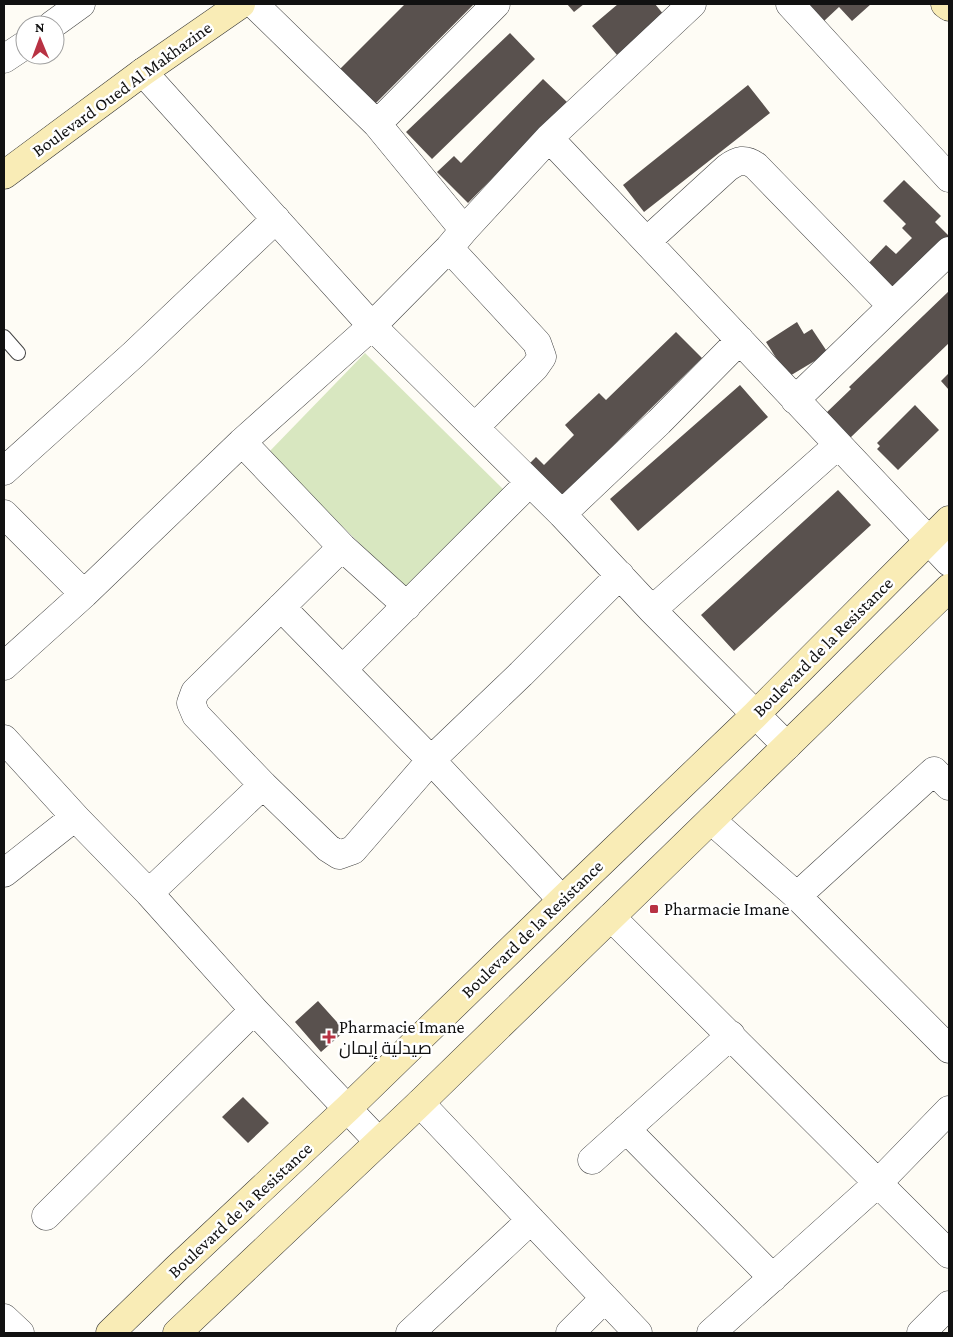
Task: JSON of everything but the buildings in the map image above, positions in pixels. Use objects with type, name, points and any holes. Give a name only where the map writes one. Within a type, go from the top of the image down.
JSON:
[{"type":"main road","name":"Boulevard Oued Al Makhazine","points":[[4,175],[143,72],[241,4]]},
{"type":"main road","points":[[946,4],[949,7]]},
{"type":"main road","name":"Boulevard de la Resistance","points":[[110,1333],[348,1108],[755,715],[949,520]]},
{"type":"main road","points":[[177,1333],[420,1103],[949,588]]},
{"type":"street","points":[[65,16],[81,4]]},
{"type":"street","points":[[254,4],[376,124],[456,239],[537,343],[542,357],[535,367],[475,427]]},
{"type":"street","points":[[376,124],[496,4]]},
{"type":"street","points":[[4,666],[84,594],[242,442],[372,326],[456,239],[549,138],[692,4]]},
{"type":"street","points":[[790,4],[949,178]]},
{"type":"street","points":[[4,59],[15,51]]},
{"type":"street","points":[[143,72],[372,326],[562,514],[652,610],[787,746]]},
{"type":"street","points":[[549,138],[949,562]]},
{"type":"street","points":[[647,241],[727,168],[742,160],[750,162],[892,306]]},
{"type":"street","points":[[4,472],[134,354],[276,219]]},
{"type":"street","points":[[795,400],[949,251]]},
{"type":"street","points":[[562,514],[659,422],[740,340]]},
{"type":"street","points":[[242,442],[342,547],[407,606]]},
{"type":"street","points":[[652,610],[838,445]]},
{"type":"street","points":[[343,669],[529,483]]},
{"type":"street","points":[[4,514],[84,594]]},
{"type":"street","points":[[342,547],[195,692],[191,703],[196,715],[263,785],[328,848],[339,855],[353,850],[431,760],[620,575]]},
{"type":"street","points":[[281,607],[431,760],[562,900]]},
{"type":"street","points":[[4,739],[149,893],[254,1010],[378,1141]]},
{"type":"street","points":[[797,896],[944,771]]},
{"type":"street","points":[[149,893],[263,785]]},
{"type":"street","points":[[4,873],[76,817]]},
{"type":"street","points":[[712,820],[797,896],[949,1050]]},
{"type":"street","points":[[611,917],[879,1182],[949,1254]]},
{"type":"street","points":[[46,1216],[254,1010]]},
{"type":"street","points":[[592,1160],[731,1036]]},
{"type":"street","points":[[420,1103],[638,1333]]},
{"type":"street","points":[[718,1331],[773,1278],[879,1182],[949,1110]]},
{"type":"street","points":[[626,1130],[773,1278]]},
{"type":"street","points":[[410,1333],[531,1220]]},
{"type":"street","points":[[570,1333],[605,1298]]},
{"type":"street","points":[[921,1333],[949,1305]]},
{"type":"street","points":[[4,1318],[20,1333]]},
{"type":"lane","points":[[4,337],[18,354]]},
{"type":"green space","points":[[365,353],[505,491],[408,591],[268,453]]},
{"type":"place","name":"Pharmacie Imane","points":[[654,909]]},
{"type":"place","name":"Pharmacie Imane صيدلية إيمان","points":[[329,1037]]}]
